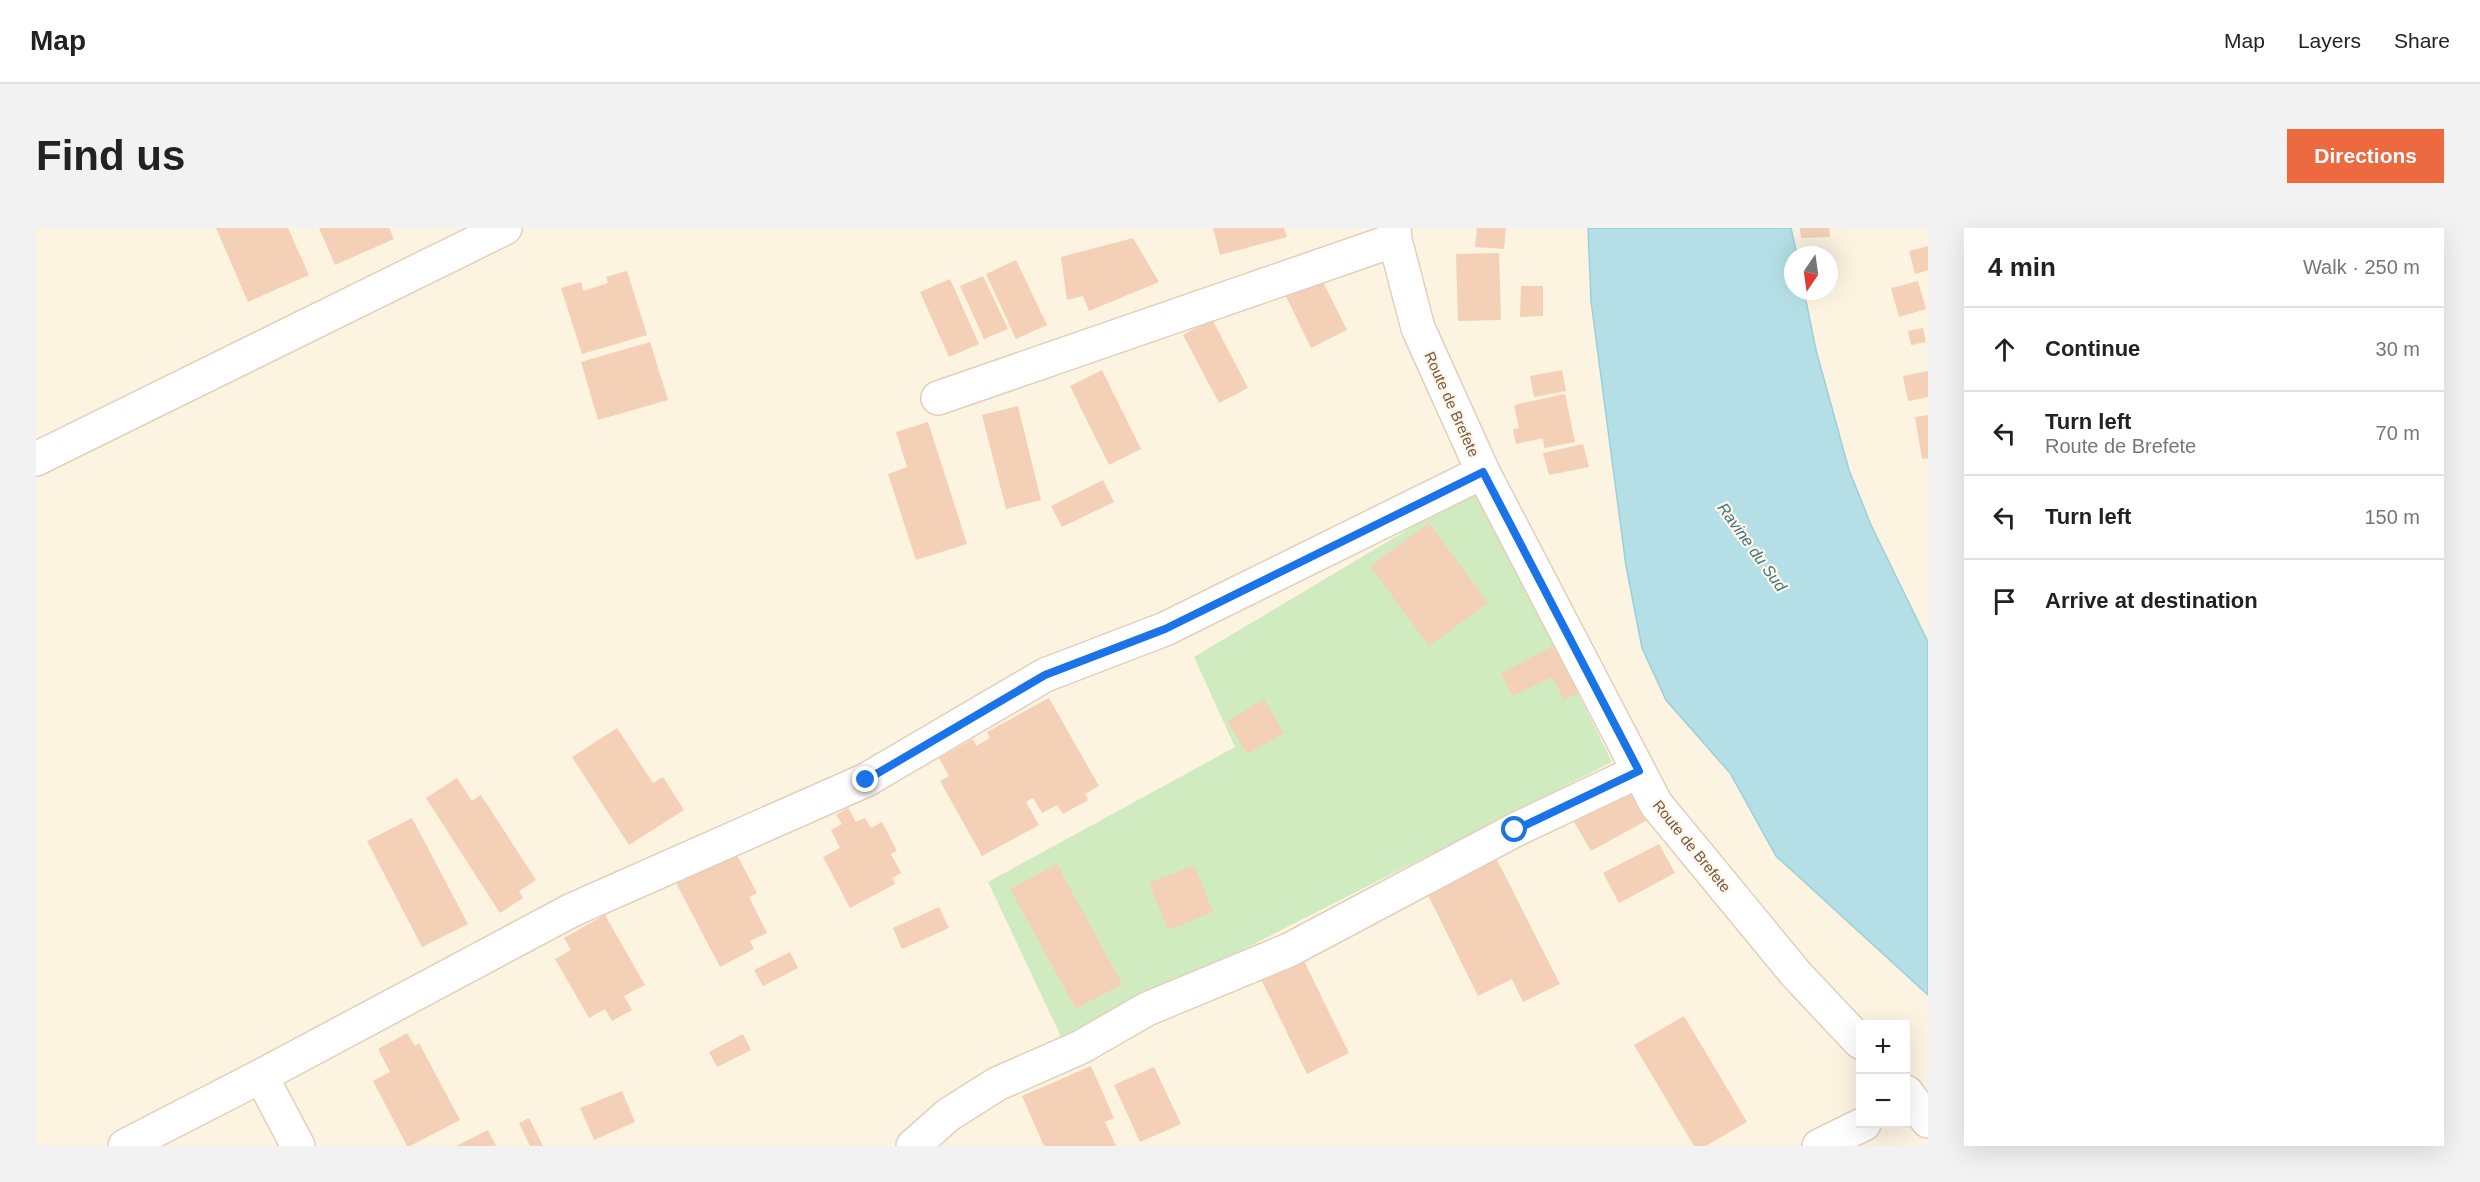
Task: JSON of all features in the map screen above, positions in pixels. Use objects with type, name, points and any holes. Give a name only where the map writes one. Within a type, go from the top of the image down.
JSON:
[{"type":"street","points":[[36,459],[505,228]]},
{"type":"street","points":[[938,398],[1395,234]]},
{"type":"street","name":"Route de Brefete","points":[[1395,234],[1418,328],[1483,472],[1656,804],[1796,974],[1856,1038]]},
{"type":"street","points":[[125,1146],[261,1077],[572,910],[866,780],[1045,675],[1165,629],[1483,472]]},
{"type":"street","points":[[913,1146],[948,1115],[997,1083],[1080,1047],[1147,1009],[1290,950],[1515,830],[1639,771]]},
{"type":"street","points":[[261,1077],[298,1146]]},
{"type":"street","points":[[1819,1146],[1856,1128]]},
{"type":"green space","points":[[1476,489],[1612,762],[1063,1041],[988,882],[1235,747],[1194,657]]},
{"type":"water","name":"Ravine du Sud","points":[[1588,228],[1791,228],[1795,246],[1784,246],[1784,300],[1806,300],[1816,350],[1849,470],[1871,525],[1928,642],[1928,995],[1776,856],[1730,773],[1666,700],[1642,648],[1626,566],[1591,301]]},
{"type":"building","points":[[216,228],[288,228],[309,275],[248,302]]},
{"type":"building","points":[[319,228],[389,228],[394,239],[335,265]]},
{"type":"building","points":[[1213,228],[1284,228],[1287,237],[1220,255]]},
{"type":"building","points":[[1477,228],[1506,228],[1504,249],[1475,247]]},
{"type":"building","points":[[1800,228],[1829,228],[1830,237],[1801,238]]},
{"type":"building","points":[[1133,238],[1159,282],[1089,311],[1083,296],[1067,300],[1061,257]]},
{"type":"building","points":[[1928,246],[1928,270],[1915,274],[1909,251]]},
{"type":"building","points":[[1499,253],[1501,320],[1458,321],[1456,254]]},
{"type":"building","points":[[1016,260],[1047,325],[1016,339],[986,274]]},
{"type":"building","points":[[1316,268],[1347,330],[1311,348],[1281,286]]},
{"type":"building","points":[[627,271],[647,335],[582,354],[561,288],[581,282],[583,291],[608,283],[606,277]]},
{"type":"building","points":[[983,276],[1008,329],[984,339],[960,286]]},
{"type":"building","points":[[950,279],[979,344],[949,357],[920,292]]},
{"type":"building","points":[[1918,281],[1926,309],[1899,317],[1891,288]]},
{"type":"building","points":[[1521,286],[1543,286],[1543,316],[1520,317]]},
{"type":"building","points":[[1212,319],[1248,388],[1219,403],[1183,335]]},
{"type":"building","points":[[1923,328],[1926,342],[1911,345],[1908,331]]},
{"type":"building","points":[[650,342],[668,400],[598,420],[581,362]]},
{"type":"building","points":[[1102,370],[1141,449],[1109,465],[1070,386]]},
{"type":"building","points":[[1562,370],[1566,391],[1534,397],[1530,376]]},
{"type":"building","points":[[1928,371],[1928,397],[1908,401],[1903,376]]},
{"type":"building","points":[[1565,394],[1575,442],[1544,448],[1543,438],[1516,444],[1513,429],[1519,428],[1514,405]]},
{"type":"building","points":[[1018,406],[1041,500],[1006,509],[982,415]]},
{"type":"building","points":[[1928,415],[1928,458],[1922,459],[1915,417]]},
{"type":"building","points":[[928,422],[967,544],[916,560],[888,474],[907,467],[896,432]]},
{"type":"building","points":[[1583,444],[1589,467],[1549,475],[1543,453]]},
{"type":"building","points":[[1103,480],[1114,502],[1062,527],[1051,506]]},
{"type":"building","points":[[1429,523],[1488,603],[1429,646],[1370,566]]},
{"type":"building","points":[[1565,640],[1589,687],[1564,700],[1552,677],[1513,696],[1501,673]]},
{"type":"building","points":[[1049,698],[1099,786],[1085,794],[1088,800],[1063,814],[1057,805],[1042,813],[1033,798],[1026,802],[1039,825],[982,856],[940,781],[949,776],[939,758],[973,739],[976,746],[990,738],[987,732]]},
{"type":"building","points":[[1264,699],[1284,733],[1247,754],[1227,721]]},
{"type":"building","points":[[617,728],[653,783],[663,777],[684,810],[629,845],[572,757]]},
{"type":"building","points":[[1636,770],[1660,813],[1591,851],[1566,808]]},
{"type":"building","points":[[457,778],[472,801],[481,795],[536,880],[519,891],[523,898],[500,913],[426,798]]},
{"type":"building","points":[[848,808],[856,822],[865,818],[871,828],[882,822],[897,851],[891,854],[901,873],[892,878],[895,884],[850,908],[823,857],[840,848],[831,830],[842,824],[836,815]]},
{"type":"building","points":[[412,818],[468,924],[422,947],[367,841]]},
{"type":"building","points":[[1659,844],[1675,873],[1619,903],[1603,873]]},
{"type":"building","points":[[736,853],[757,893],[749,897],[767,933],[750,941],[754,949],[720,967],[676,883]]},
{"type":"building","points":[[1496,858],[1560,984],[1523,1002],[1512,979],[1478,996],[1427,893]]},
{"type":"building","points":[[1057,864],[1122,984],[1076,1009],[1010,889]]},
{"type":"building","points":[[1194,865],[1213,912],[1168,930],[1149,883]]},
{"type":"building","points":[[939,907],[949,928],[902,949],[893,928]]},
{"type":"building","points":[[605,915],[645,985],[624,996],[632,1010],[612,1021],[605,1009],[589,1018],[555,959],[571,950],[564,938]]},
{"type":"building","points":[[790,952],[798,968],[763,986],[754,970]]},
{"type":"building","points":[[1301,955],[1349,1053],[1307,1074],[1259,975]]},
{"type":"building","points":[[1684,1016],[1747,1122],[1706,1146],[1694,1146],[1634,1045]]},
{"type":"building","points":[[407,1033],[415,1046],[419,1043],[460,1120],[410,1146],[407,1146],[373,1081],[390,1072],[378,1049]]},
{"type":"building","points":[[743,1034],[751,1050],[717,1067],[709,1052]]},
{"type":"building","points":[[1091,1066],[1114,1118],[1105,1122],[1116,1146],[1044,1146],[1022,1096]]},
{"type":"building","points":[[1154,1067],[1181,1124],[1140,1142],[1114,1085]]},
{"type":"building","points":[[622,1091],[635,1122],[594,1140],[580,1108]]},
{"type":"building","points":[[529,1118],[543,1146],[530,1146],[519,1123]]},
{"type":"building","points":[[488,1130],[496,1146],[456,1146]]},
{"type":"route","points":[[866,780],[1045,675],[1165,629],[1483,472],[1639,771],[1515,830]]}]
